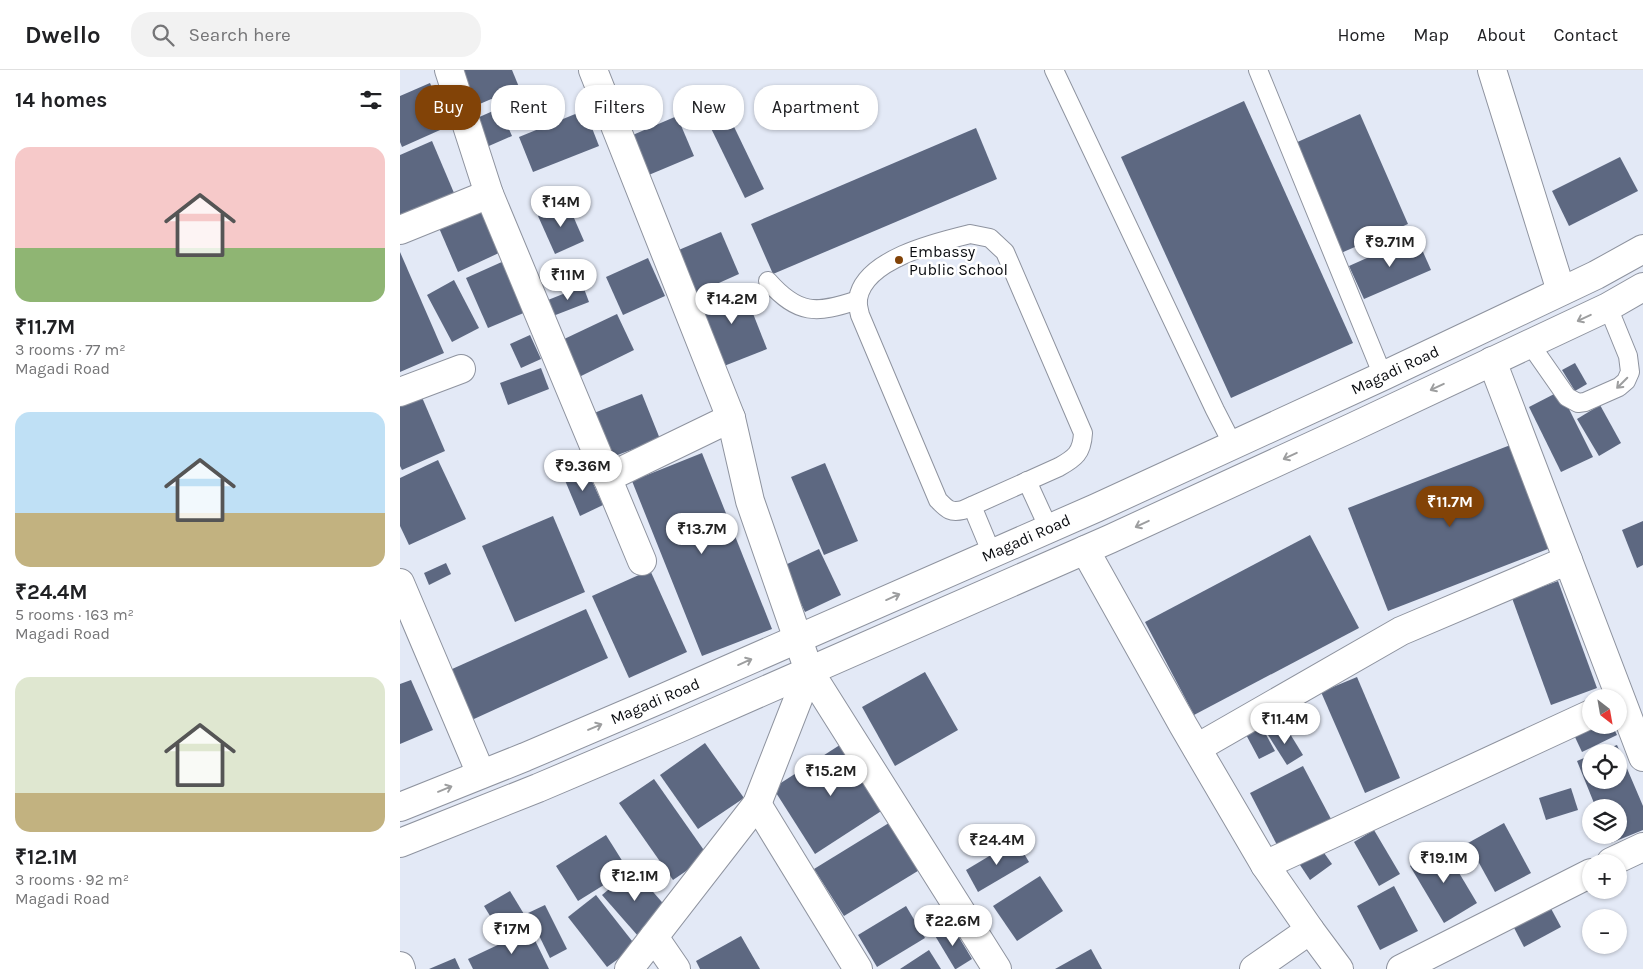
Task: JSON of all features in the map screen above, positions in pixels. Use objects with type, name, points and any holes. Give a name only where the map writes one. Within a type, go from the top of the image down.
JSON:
[{"type":"street","points":[[449,70],[489,194],[642,561]]},
{"type":"street","points":[[594,70],[731,418],[750,501],[809,671],[988,966]]},
{"type":"street","points":[[1492,70],[1561,291]]},
{"type":"street","points":[[400,230],[489,194]]},
{"type":"street","name":"Magadi Road","points":[[400,807],[664,698],[1049,529],[1383,376],[1596,275],[1643,249]]},
{"type":"street","name":"Magadi Road","points":[[400,843],[546,784],[1085,550],[1492,362],[1608,307],[1643,287]]},
{"type":"street","points":[[1492,362],[1616,689]]},
{"type":"street","points":[[400,392],[461,369]]},
{"type":"street","points":[[607,478],[731,418]]},
{"type":"street","points":[[1085,550],[1265,866],[1339,969]]},
{"type":"street","points":[[1197,748],[1402,631],[1568,560]]},
{"type":"street","points":[[400,583],[481,774]]},
{"type":"street","points":[[629,969],[757,804],[809,671]]},
{"type":"street","points":[[1265,866],[1582,718]]},
{"type":"street","points":[[1628,720],[1643,757]]},
{"type":"street","points":[[757,804],[858,969]]},
{"type":"street","points":[[1627,854],[1643,846]]},
{"type":"street","points":[[1401,969],[1582,878]]},
{"type":"street","points":[[1254,969],[1310,930]]},
{"type":"street","points":[[654,937],[676,969]]},
{"type":"lane","points":[[1054,70],[1233,445]]},
{"type":"lane","points":[[1258,70],[1383,376]]},
{"type":"lane","points":[[970,234],[990,238],[1005,252],[1082,434],[1082,445],[1074,458],[1059,467],[972,506],[954,512],[946,508],[938,500],[860,315],[858,300],[864,283],[884,265],[921,246],[970,234]]},
{"type":"lane","points":[[768,280],[782,297],[801,308],[831,309],[858,300]]},
{"type":"lane","points":[[1530,344],[1568,398],[1578,403],[1585,402],[1619,387],[1626,381],[1630,372],[1628,356],[1608,307]]},
{"type":"lane","points":[[1027,482],[1049,529]]},
{"type":"lane","points":[[972,506],[992,554]]},
{"type":"building","points":[[452,70],[512,70],[518,85],[491,85],[491,99],[481,103],[481,85],[458,85]]},
{"type":"building","points":[[415,90],[415,130],[440,130],[402,147],[400,142],[400,96]]},
{"type":"building","points":[[1244,101],[1353,343],[1231,398],[1121,157]]},
{"type":"building","points":[[491,112],[491,130],[509,130],[512,136],[482,149],[474,130],[481,130],[481,116]]},
{"type":"building","points":[[575,114],[575,130],[593,130],[599,146],[533,172],[519,137],[536,130],[565,130],[565,118]]},
{"type":"building","points":[[1360,114],[1408,224],[1341,253],[1293,144]]},
{"type":"building","points":[[673,118],[673,130],[683,130],[694,156],[644,177],[628,137],[644,130],[663,130],[663,122]]},
{"type":"building","points":[[976,128],[997,179],[773,274],[751,224]]},
{"type":"building","points":[[712,130],[736,130],[764,189],[745,198]]},
{"type":"building","points":[[432,141],[457,200],[400,224],[400,155]]},
{"type":"building","points":[[1620,157],[1638,191],[1569,226],[1552,191]]},
{"type":"building","points":[[567,202],[584,241],[555,254],[538,216]]},
{"type":"building","points":[[481,209],[501,252],[458,272],[439,228]]},
{"type":"building","points":[[721,232],[739,274],[692,295],[674,252]]},
{"type":"building","points":[[1416,236],[1431,270],[1364,299],[1349,266]]},
{"type":"building","points":[[400,252],[444,353],[400,372]]},
{"type":"building","points":[[648,258],[665,296],[623,315],[606,277]]},
{"type":"building","points":[[504,261],[526,312],[488,328],[466,278]]},
{"type":"building","points":[[454,280],[479,328],[452,342],[427,295]]},
{"type":"building","points":[[741,283],[767,349],[724,366],[698,300]]},
{"type":"building","points":[[583,286],[589,302],[553,316],[548,300]]},
{"type":"building","points":[[617,314],[634,350],[577,378],[560,341]]},
{"type":"building","points":[[530,335],[541,359],[521,368],[510,344]]},
{"type":"building","points":[[1575,363],[1587,384],[1575,391],[1562,370]]},
{"type":"building","points":[[541,368],[549,389],[508,405],[500,383]]},
{"type":"building","points":[[418,388],[445,451],[402,470],[400,466],[400,396]]},
{"type":"building","points":[[1560,391],[1593,457],[1561,472],[1529,407]]},
{"type":"building","points":[[642,394],[660,439],[607,459],[589,415]]},
{"type":"building","points":[[1600,405],[1621,443],[1599,456],[1577,419]]},
{"type":"building","points":[[1513,444],[1553,547],[1388,611],[1348,508]]},
{"type":"building","points":[[702,453],[772,629],[702,656],[632,481]]},
{"type":"building","points":[[438,460],[466,519],[409,545],[400,526],[400,478]]},
{"type":"building","points":[[825,463],[858,541],[824,555],[791,477]]},
{"type":"building","points":[[586,468],[603,505],[580,516],[564,478]]},
{"type":"building","points":[[553,516],[585,592],[515,622],[482,546]]},
{"type":"building","points":[[1643,521],[1643,565],[1637,568],[1622,530]]},
{"type":"building","points":[[1310,535],[1359,628],[1194,715],[1145,622]]},
{"type":"building","points":[[819,549],[841,595],[805,612],[783,566]]},
{"type":"building","points":[[446,563],[451,574],[429,585],[424,573]]},
{"type":"building","points":[[650,570],[687,652],[629,678],[592,596]]},
{"type":"building","points":[[1558,581],[1597,688],[1582,689],[1582,694],[1551,705],[1512,598]]},
{"type":"building","points":[[586,609],[608,658],[463,724],[441,674]]},
{"type":"building","points":[[925,672],[958,730],[895,766],[862,707]]},
{"type":"building","points":[[1357,677],[1400,778],[1365,793],[1321,692]]},
{"type":"building","points":[[411,680],[433,730],[400,744],[400,684]]},
{"type":"building","points":[[1258,720],[1275,751],[1259,759],[1243,729]]},
{"type":"building","points":[[1284,724],[1303,755],[1287,765],[1268,735]]},
{"type":"building","points":[[1582,732],[1582,734],[1617,735],[1598,744],[1582,744],[1582,752],[1574,735]]},
{"type":"building","points":[[846,741],[889,806],[815,854],[773,788]]},
{"type":"building","points":[[705,743],[744,798],[698,829],[660,775]]},
{"type":"building","points":[[1582,759],[1582,773],[1577,761]]},
{"type":"building","points":[[1303,766],[1331,819],[1278,847],[1250,793]]},
{"type":"building","points":[[1627,768],[1643,806],[1643,830],[1627,836],[1627,799],[1592,799],[1588,789],[1627,789]]},
{"type":"building","points":[[654,779],[708,856],[673,880],[619,803]]},
{"type":"building","points":[[1571,788],[1578,810],[1546,820],[1539,798]]},
{"type":"building","points":[[897,818],[926,866],[844,916],[814,869]]},
{"type":"building","points":[[1504,823],[1531,873],[1495,892],[1468,843]]},
{"type":"building","points":[[1374,830],[1400,874],[1379,886],[1354,842]]},
{"type":"building","points":[[606,835],[628,870],[578,901],[556,866]]},
{"type":"building","points":[[1016,840],[1029,862],[978,892],[966,870]]},
{"type":"building","points":[[1443,846],[1477,903],[1444,923],[1410,866]]},
{"type":"building","points":[[1322,850],[1332,864],[1310,880],[1300,865]]},
{"type":"building","points":[[633,869],[668,909],[638,936],[602,895]]},
{"type":"building","points":[[1040,876],[1063,911],[1017,941],[993,906]]},
{"type":"building","points":[[1394,886],[1418,931],[1380,950],[1357,906]]},
{"type":"building","points":[[510,891],[530,924],[504,939],[484,906]]},
{"type":"building","points":[[596,895],[636,946],[607,967],[568,917]]},
{"type":"building","points":[[1548,903],[1561,927],[1524,947],[1511,922]]},
{"type":"building","points":[[545,905],[567,949],[550,958],[528,913]]},
{"type":"building","points":[[906,906],[925,938],[877,967],[858,935]]},
{"type":"building","points":[[951,924],[972,959],[956,969],[934,934]]},
{"type":"building","points":[[530,930],[549,969],[473,969],[468,959]]},
{"type":"building","points":[[741,936],[760,969],[700,969],[696,961]]},
{"type":"building","points":[[1091,949],[1102,969],[1055,969]]},
{"type":"building","points":[[929,950],[941,969],[900,969]]},
{"type":"building","points":[[455,958],[460,969],[429,969]]},
{"type":"place","name":"Embassy Public School","points":[[899,260]]}]
